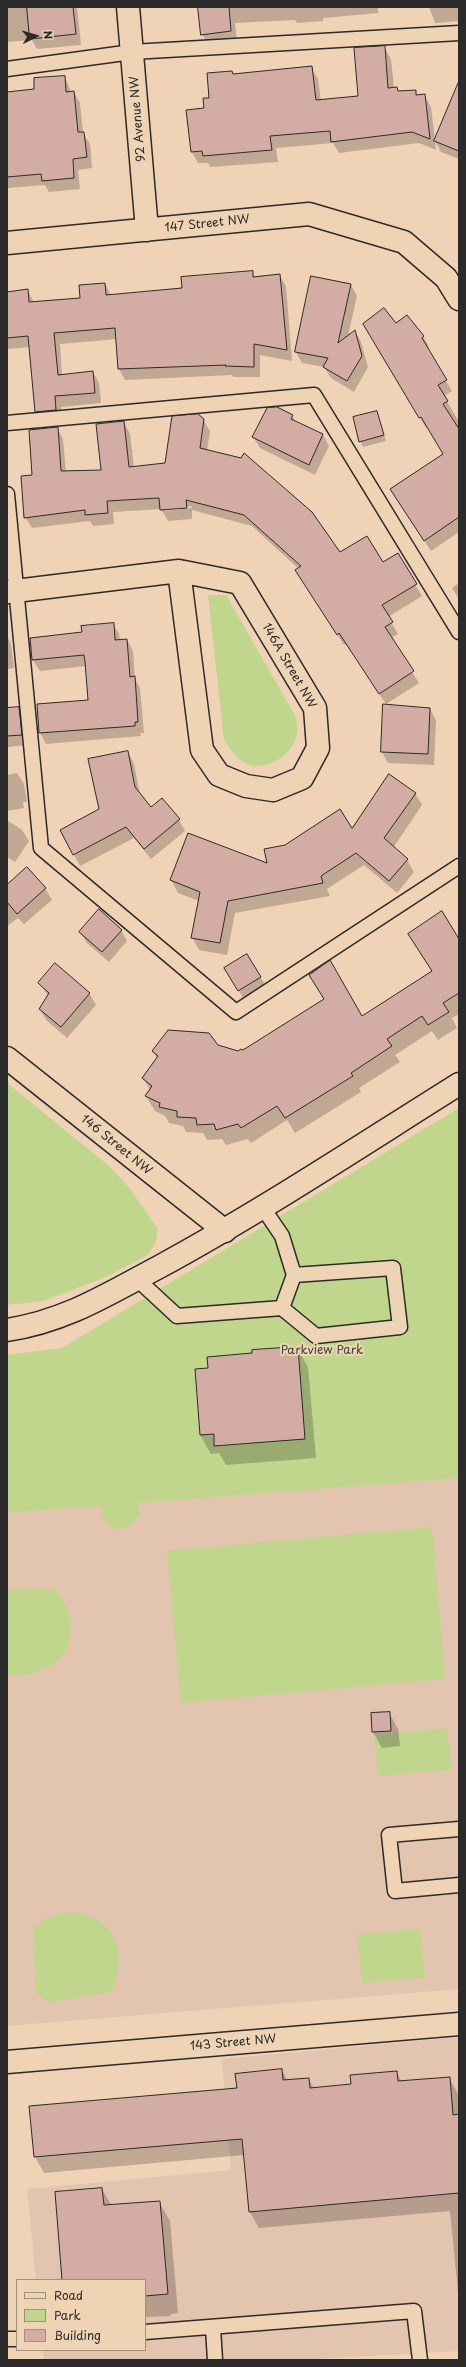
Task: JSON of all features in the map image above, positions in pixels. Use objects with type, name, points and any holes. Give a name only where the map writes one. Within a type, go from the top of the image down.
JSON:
[{"type":"street","name":"92 Avenue NW","points":[[128,7],[147,230]]},
{"type":"street","name":"147 Street NW","points":[[7,243],[309,214],[404,242],[446,278],[459,299]]},
{"type":"street","name":"146A Street NW","points":[[11,592],[179,571],[240,583],[315,708],[318,748],[302,778],[273,790],[246,786],[219,775],[202,750],[179,571]]},
{"type":"street","name":"146 Street NW","points":[[7,1058],[225,1231]]},
{"type":"street","points":[[7,1330],[35,1326],[76,1311],[137,1279],[225,1231],[263,1208],[459,1084]]},
{"type":"street","name":"143 Street NW","points":[[7,2062],[459,2024]]},
{"type":"lane","points":[[7,69],[132,52],[459,33]]},
{"type":"lane","points":[[7,423],[314,395],[459,632]]},
{"type":"lane","points":[[7,494],[11,592],[41,848],[236,1012],[459,866]]},
{"type":"lane","points":[[263,1208],[282,1236],[294,1275],[282,1308]]},
{"type":"lane","points":[[137,1279],[177,1316],[282,1308],[316,1336],[400,1327],[393,1268],[294,1275]]},
{"type":"lane","points":[[459,1829],[390,1835],[395,1891],[459,1885]]},
{"type":"lane","points":[[146,2332],[213,2328],[414,2311],[420,2360]]},
{"type":"lane","points":[[213,2328],[216,2360]]},
{"type":"shaded area","points":[[459,1478],[459,1989],[7,2026],[7,1513]]},
{"type":"shaded area","points":[[459,2037],[459,2351],[298,2360],[44,2360],[43,2351],[146,2351],[146,2279],[36,2279],[27,2189],[231,2170],[222,2059]]},
{"type":"green space","points":[[208,595],[226,595],[296,717],[297,731],[295,741],[285,755],[270,764],[262,766],[245,763],[236,756],[224,740]]},
{"type":"green space","points":[[7,1083],[108,1165],[128,1186],[158,1229],[155,1245],[146,1256],[106,1277],[43,1301],[7,1305]]},
{"type":"green space","name":"Parkview Park","points":[[459,1108],[459,1478],[138,1503],[140,1513],[130,1525],[119,1529],[114,1528],[106,1521],[103,1517],[101,1506],[7,1513],[7,1355],[62,1348]]},
{"type":"green space","points":[[432,1527],[445,1679],[181,1703],[167,1551]]},
{"type":"green space","points":[[55,1588],[65,1605],[70,1621],[70,1636],[66,1650],[56,1661],[43,1670],[27,1674],[7,1674],[7,1590]]},
{"type":"green space","points":[[447,1728],[451,1769],[378,1776],[374,1735]]},
{"type":"green space","points":[[67,1912],[89,1916],[100,1922],[109,1930],[115,1939],[118,1948],[118,1970],[111,1992],[48,2002],[36,1992],[33,1929],[47,1918]]},
{"type":"green space","points":[[420,1929],[425,1977],[362,1983],[357,1934]]},
{"type":"building","points":[[27,7],[73,7],[76,34],[30,39]]},
{"type":"building","points":[[198,7],[229,7],[231,31],[201,35]]},
{"type":"building","points":[[385,46],[388,88],[397,87],[398,91],[416,90],[416,95],[425,94],[430,139],[412,132],[331,142],[330,131],[270,136],[272,150],[203,156],[202,151],[191,152],[186,110],[204,108],[203,98],[209,98],[207,73],[232,71],[233,74],[312,66],[316,100],[358,96],[354,48]]},
{"type":"building","points":[[65,76],[66,92],[74,91],[78,132],[84,132],[87,157],[73,159],[74,178],[42,181],[41,174],[7,177],[7,92],[34,89],[34,78]]},
{"type":"building","points":[[459,81],[459,151],[434,141]]},
{"type":"building","points":[[253,271],[253,277],[280,274],[287,350],[254,344],[254,367],[225,366],[226,365],[118,369],[115,328],[54,333],[58,375],[93,371],[95,393],[55,396],[56,410],[35,412],[28,336],[7,338],[7,292],[28,289],[29,302],[80,298],[79,285],[105,283],[106,295],[182,288],[181,277]]},
{"type":"building","points":[[311,276],[351,284],[338,343],[355,330],[362,356],[347,381],[323,367],[328,358],[295,352]]},
{"type":"building","points":[[384,308],[396,323],[407,315],[424,336],[422,338],[447,380],[438,385],[448,401],[443,404],[459,429],[459,517],[424,541],[390,489],[443,454],[421,417],[419,418],[363,324]]},
{"type":"building","points":[[277,407],[293,415],[291,419],[323,434],[309,465],[252,437],[267,408]]},
{"type":"building","points":[[377,411],[384,435],[359,442],[353,417]]},
{"type":"building","points":[[198,414],[204,419],[200,448],[241,458],[244,453],[312,512],[340,552],[367,536],[383,562],[398,553],[417,584],[382,605],[393,622],[385,627],[414,671],[379,694],[339,633],[337,635],[295,570],[301,566],[244,515],[186,500],[187,508],[160,510],[159,498],[107,501],[108,513],[85,515],[85,510],[24,518],[21,476],[32,475],[29,430],[58,427],[61,471],[101,470],[96,424],[124,421],[129,467],[165,463],[172,416]]},
{"type":"building","points":[[114,623],[115,640],[127,639],[130,677],[135,676],[138,722],[135,722],[135,726],[39,733],[37,704],[88,700],[85,662],[84,655],[32,660],[30,638],[82,632],[81,626]]},
{"type":"building","points":[[383,704],[430,708],[428,754],[381,752]]},
{"type":"building","points":[[19,707],[22,735],[7,736],[7,708]]},
{"type":"building","points":[[128,751],[135,787],[151,807],[162,798],[180,819],[144,849],[126,827],[73,855],[60,830],[99,809],[88,759]]},
{"type":"building","points":[[389,774],[416,793],[384,838],[408,859],[389,881],[356,853],[321,876],[323,883],[228,901],[220,943],[191,938],[200,892],[170,880],[188,833],[267,863],[264,849],[285,845],[340,809],[352,828]]},
{"type":"building","points":[[27,867],[46,888],[17,914],[7,902],[7,885]]},
{"type":"building","points":[[99,909],[122,930],[102,952],[79,932]]},
{"type":"building","points":[[442,911],[459,939],[459,993],[443,1003],[449,1012],[428,1025],[422,1016],[387,1039],[392,1046],[351,1073],[353,1076],[285,1118],[277,1106],[241,1128],[238,1124],[216,1130],[214,1124],[197,1125],[196,1118],[177,1117],[177,1111],[159,1107],[160,1103],[145,1096],[152,1086],[142,1078],[158,1056],[152,1051],[168,1030],[209,1033],[218,1045],[238,1051],[241,1049],[243,1050],[324,999],[309,975],[330,960],[362,1016],[432,971],[408,934]]},
{"type":"building","points":[[247,954],[261,977],[238,991],[224,968]]},
{"type":"building","points":[[55,963],[90,993],[61,1027],[39,1009],[49,993],[38,983]]},
{"type":"building","points":[[298,1347],[305,1439],[214,1446],[214,1434],[200,1435],[195,1369],[208,1368],[207,1357],[252,1353],[252,1350]]},
{"type":"building","points":[[390,1712],[391,1731],[372,1732],[371,1713]]},
{"type":"building","points":[[282,2069],[283,2080],[309,2078],[310,2088],[351,2084],[350,2075],[397,2071],[398,2081],[450,2077],[453,2115],[459,2114],[459,2193],[249,2212],[242,2139],[34,2157],[29,2106],[237,2088],[235,2074]]},
{"type":"building","points":[[102,2188],[104,2205],[160,2201],[168,2294],[146,2296],[146,2279],[62,2279],[55,2192]]}]
